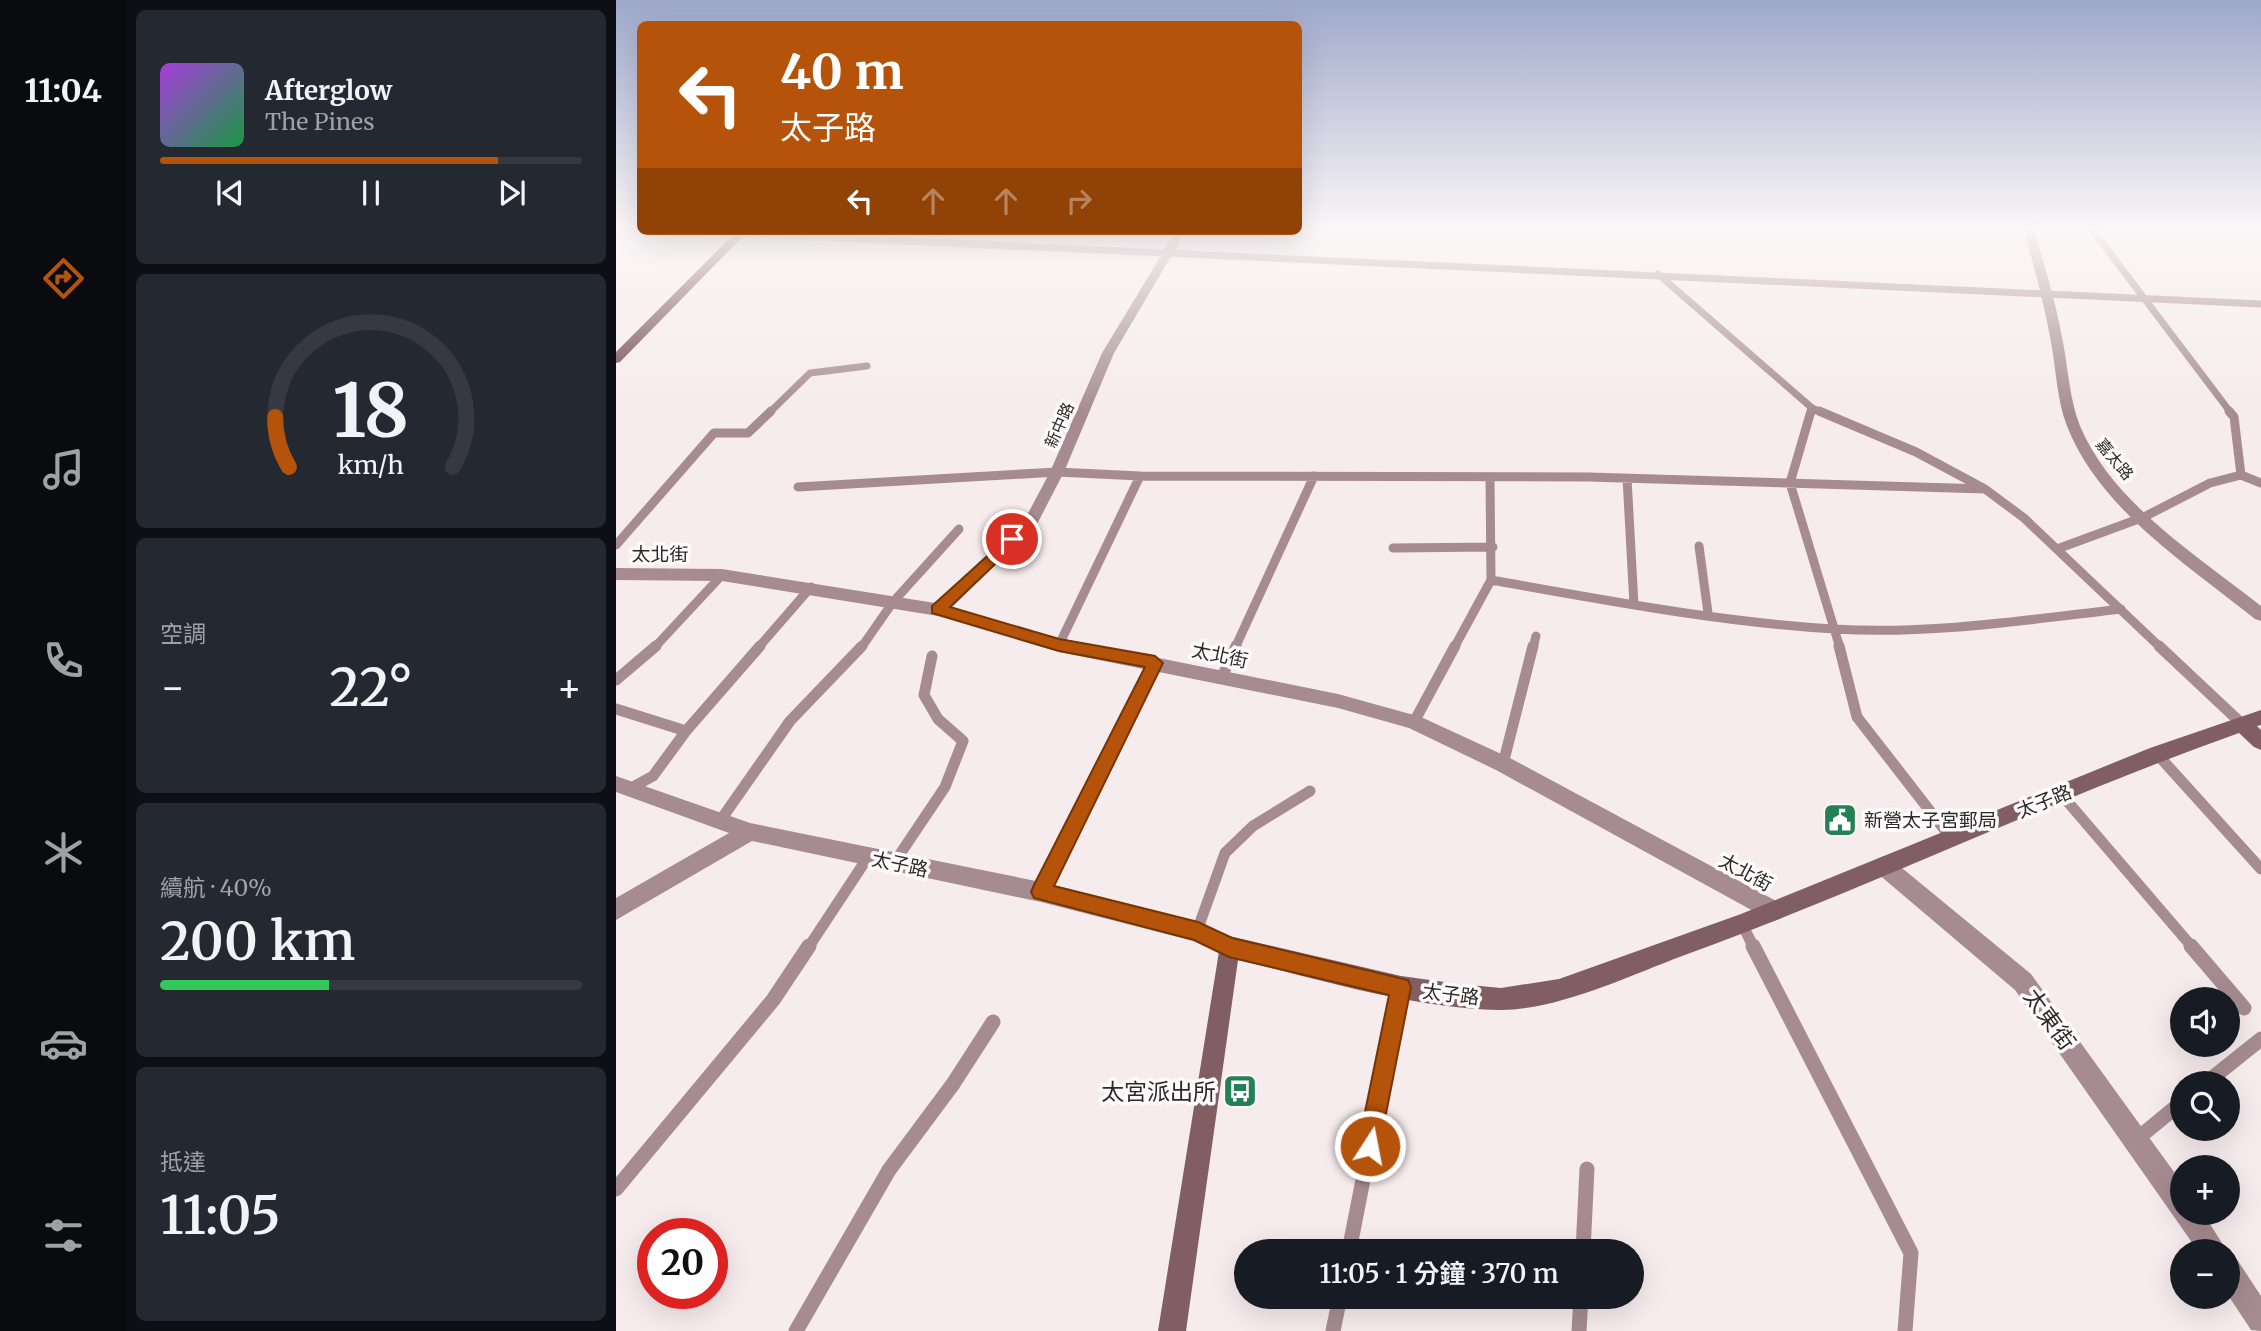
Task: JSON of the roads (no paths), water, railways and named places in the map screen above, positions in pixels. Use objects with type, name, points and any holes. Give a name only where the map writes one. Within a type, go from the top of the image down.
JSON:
[{"type":"main road","points":[[616,359],[684,290]]},
{"type":"street","name":"新中路","points":[[938,610],[1031,522],[1057,472],[1108,353],[1146,290]]},
{"type":"street","name":"嘉太路","points":[[2047,290],[2072,423],[2079,444],[2101,475],[2144,517],[2261,615]]},
{"type":"street","name":"太北街","points":[[616,574],[722,575],[811,587],[938,610],[1059,645],[1338,701],[1414,722],[1503,764],[1774,911]]},
{"type":"street","name":"太子路","points":[[624,786],[750,832],[1041,892],[1198,931],[1229,947],[1401,987],[1501,999],[1559,990],[1742,924],[2157,754],[2251,720]]},
{"type":"street","points":[[2251,720],[2261,742]]},
{"type":"street","points":[[616,910],[750,832]]},
{"type":"street","name":"太東街","points":[[1884,866],[2023,982],[2170,1187]]},
{"type":"street","points":[[1172,1331],[1229,947]]},
{"type":"street","points":[[2240,1289],[2261,1320]]},
{"type":"lane","points":[[1677,290],[1812,408],[1916,452],[2002,499],[2121,609],[2251,720]]},
{"type":"lane","points":[[1972,290],[2261,304]]},
{"type":"lane","points":[[2139,290],[2234,417],[2241,475]]},
{"type":"lane","points":[[616,545],[714,433],[748,433],[810,373],[867,366]]},
{"type":"lane","points":[[1812,408],[1790,483],[1835,629],[1857,717],[1951,838]]},
{"type":"lane","points":[[798,487],[1057,472],[1140,476],[1628,478],[1985,489]]},
{"type":"lane","points":[[2057,549],[2144,517],[2210,482],[2241,475],[2261,483]]},
{"type":"lane","points":[[1059,645],[1140,476]]},
{"type":"lane","points":[[1222,677],[1314,476]]},
{"type":"lane","points":[[1414,722],[1490,580],[1493,547],[1490,477]]},
{"type":"lane","points":[[1628,478],[1634,605]]},
{"type":"lane","points":[[720,821],[790,721],[859,650],[893,602],[959,528]]},
{"type":"lane","points":[[1699,546],[1708,613]]},
{"type":"lane","points":[[1393,548],[1493,547]]},
{"type":"lane","points":[[616,680],[649,653],[722,575]]},
{"type":"lane","points":[[1490,580],[1634,605],[1835,629],[1960,626],[2121,609]]},
{"type":"lane","points":[[624,786],[653,776],[686,731],[811,587]]},
{"type":"lane","points":[[1503,764],[1536,636]]},
{"type":"lane","points":[[894,863],[945,787],[963,741],[938,719],[924,695],[932,656]]},
{"type":"lane","points":[[1041,892],[1155,663]]},
{"type":"lane","points":[[616,709],[686,731]]},
{"type":"lane","points":[[2157,754],[2261,869]]},
{"type":"lane","points":[[1198,931],[1225,853],[1253,826],[1310,791]]},
{"type":"lane","points":[[2061,794],[2244,1008]]},
{"type":"lane","points":[[616,1189],[773,1000],[868,857]]},
{"type":"lane","points":[[1742,924],[1911,1253],[1905,1331]]},
{"type":"lane","points":[[1351,1239],[1401,987]]},
{"type":"lane","points":[[796,1331],[888,1170],[953,1084],[993,1021]]},
{"type":"lane","points":[[2221,1071],[2261,1039]]},
{"type":"lane","points":[[2137,1139],[2170,1112]]},
{"type":"lane","points":[[1584,1239],[1587,1169]]},
{"type":"lane","points":[[1333,1331],[1338,1309]]},
{"type":"lane","points":[[1579,1331],[1580,1309]]},
{"type":"place","name":"新營太子宮郵局","points":[[1840,820]]},
{"type":"place","name":"太宮派出所","points":[[1240,1091]]}]
